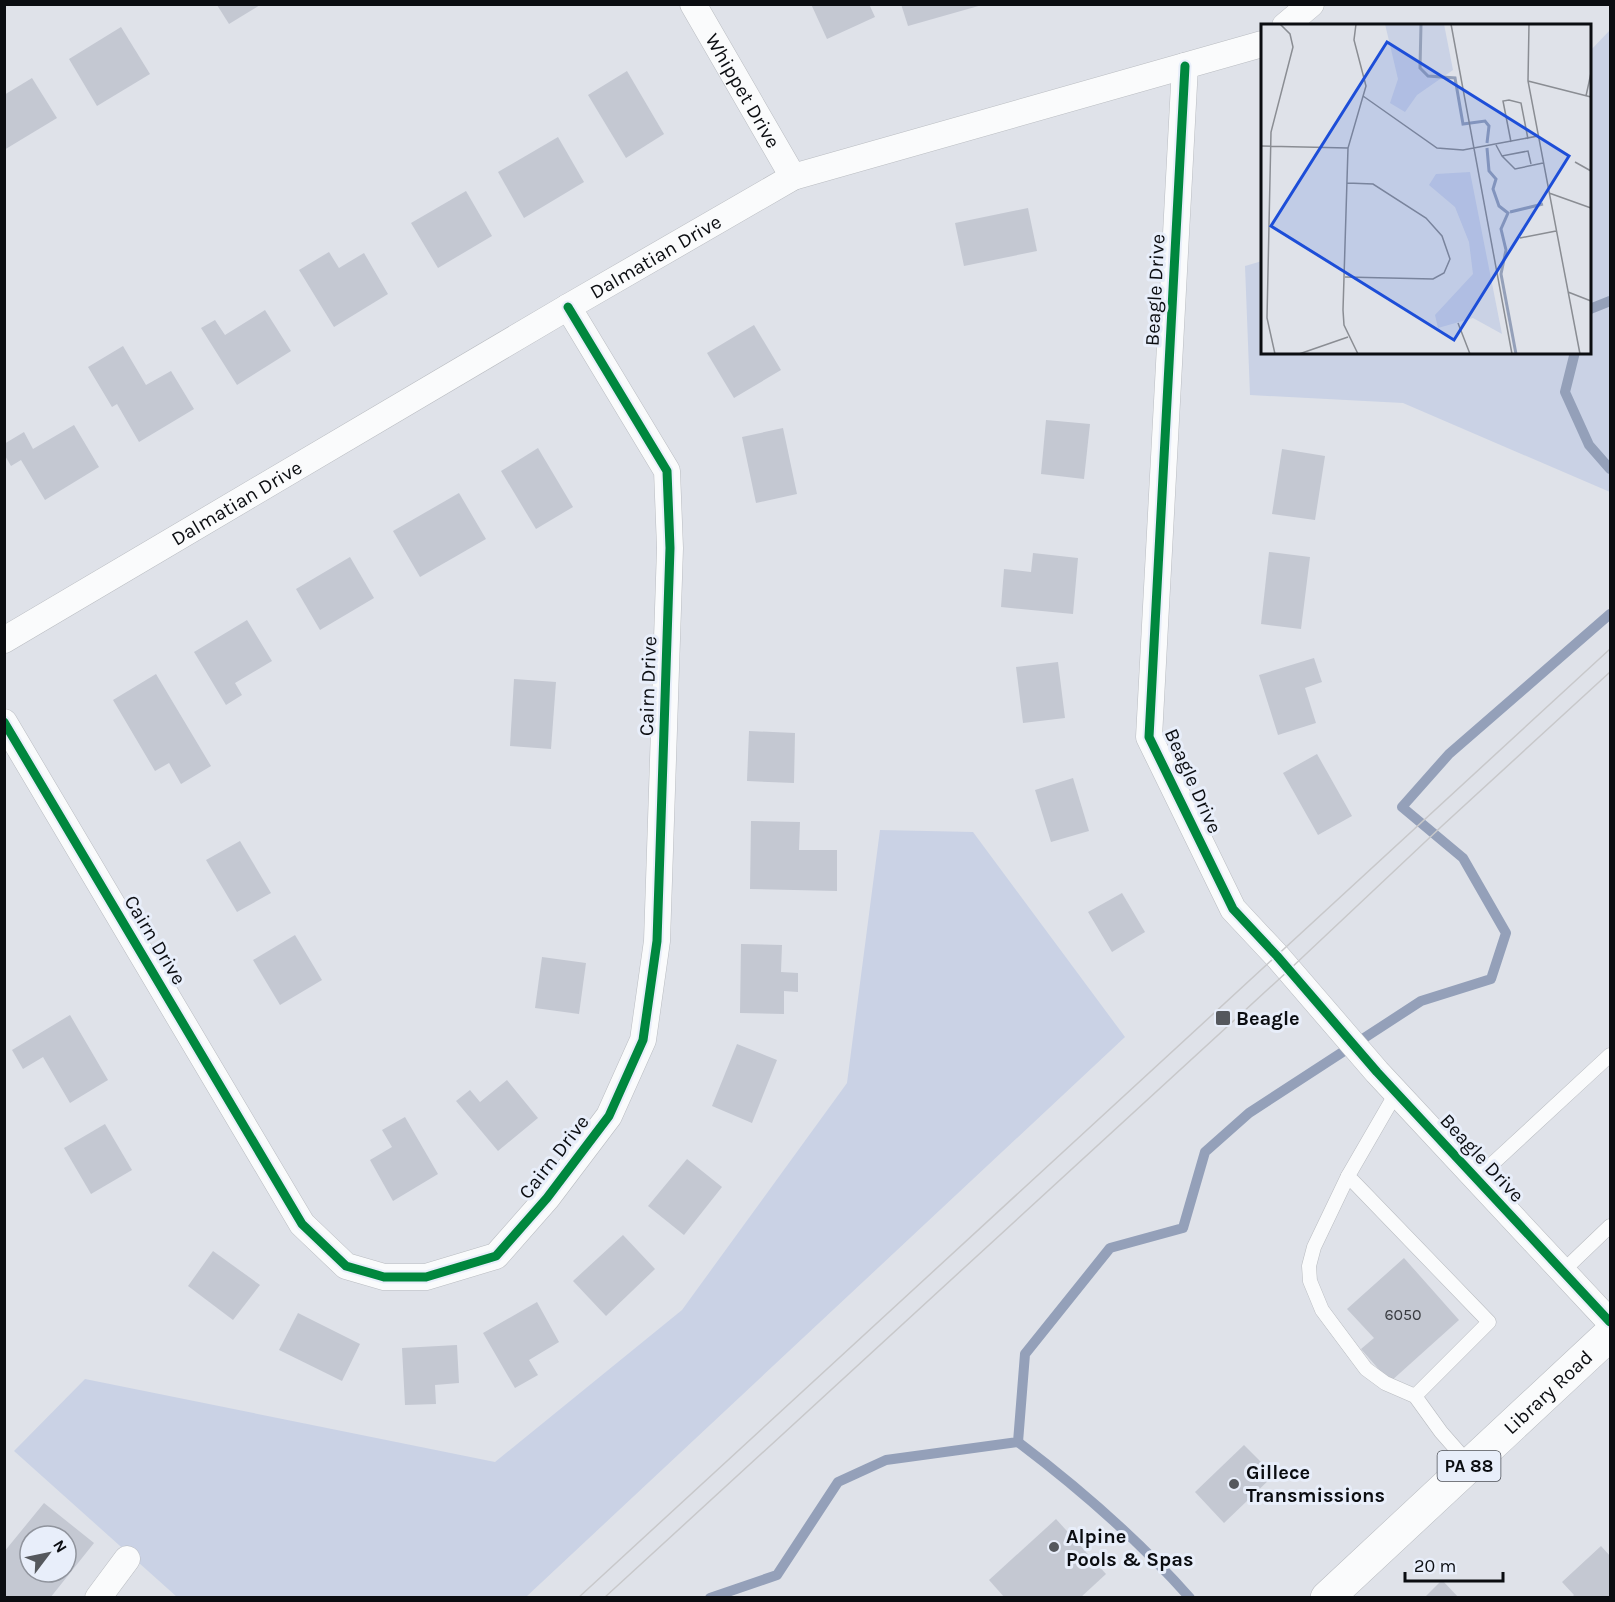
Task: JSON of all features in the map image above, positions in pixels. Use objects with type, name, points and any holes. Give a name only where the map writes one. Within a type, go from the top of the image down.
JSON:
[{"type":"main road","name":"Library Road","points":[[1327,1598],[1611,1334]]},
{"type":"street","name":"Whippet Drive","points":[[693,4],[793,177]]},
{"type":"street","points":[[1287,24],[1311,4]]},
{"type":"street","name":"Dalmatian Drive","points":[[4,640],[793,177],[1261,45]]},
{"type":"street","name":"Beagle Drive","points":[[1185,66],[1149,736],[1233,909],[1396,1093],[1611,1322]]},
{"type":"street","name":"Cairn Drive","points":[[4,722],[302,1224],[346,1266],[384,1277],[426,1277],[496,1256],[547,1197],[609,1116],[643,1040],[657,941],[670,548],[667,471],[568,307]]},
{"type":"street","points":[[98,1598],[127,1560]]},
{"type":"lane","points":[[1477,1178],[1611,1055]]},
{"type":"lane","points":[[1396,1093],[1348,1176],[1314,1247],[1309,1266],[1310,1281],[1322,1310],[1366,1369],[1385,1383],[1415,1396],[1441,1432],[1470,1465]]},
{"type":"lane","points":[[1348,1176],[1489,1322],[1415,1396]]},
{"type":"lane","points":[[1563,1271],[1611,1226]]},
{"type":"shaded area","points":[[1610,30],[1610,492],[1403,403],[1250,395],[1245,266],[1261,261],[1261,354],[1591,354],[1591,50]]},
{"type":"shaded area","points":[[880,830],[973,832],[1125,1037],[526,1597],[177,1597],[14,1451],[85,1379],[495,1462],[682,1310],[847,1083]]},
{"type":"building","points":[[811,4],[869,4],[875,17],[827,39]]},
{"type":"building","points":[[901,4],[982,4],[982,5],[908,26]]},
{"type":"building","points":[[217,5],[260,5],[229,24]]},
{"type":"building","points":[[121,27],[150,74],[97,106],[69,59]]},
{"type":"building","points":[[627,71],[664,134],[626,158],[588,95]]},
{"type":"building","points":[[32,78],[57,118],[4,150],[4,95]]},
{"type":"building","points":[[558,137],[584,182],[524,218],[498,172]]},
{"type":"building","points":[[466,191],[492,236],[438,268],[411,223]]},
{"type":"building","points":[[1028,208],[1037,251],[964,266],[955,223]]},
{"type":"building","points":[[329,252],[339,268],[364,253],[388,294],[334,327],[299,270]]},
{"type":"building","points":[[265,310],[291,351],[237,385],[201,328],[215,320],[225,335]]},
{"type":"building","points":[[754,325],[781,370],[734,398],[707,353]]},
{"type":"building","points":[[123,346],[146,385],[171,371],[194,409],[139,442],[117,404],[112,407],[88,367]]},
{"type":"building","points":[[1046,420],[1090,424],[1084,479],[1041,474]]},
{"type":"building","points":[[74,425],[99,467],[45,500],[21,460],[11,466],[4,454],[4,444],[24,432],[33,449]]},
{"type":"building","points":[[783,428],[797,494],[756,503],[742,437]]},
{"type":"building","points":[[538,448],[573,507],[536,529],[501,471]]},
{"type":"building","points":[[1282,449],[1325,456],[1315,520],[1272,514]]},
{"type":"building","points":[[459,493],[486,539],[420,577],[393,531]]},
{"type":"building","points":[[1269,552],[1310,557],[1301,629],[1261,624]]},
{"type":"building","points":[[1033,553],[1078,558],[1073,614],[1001,607],[1004,569],[1031,572]]},
{"type":"building","points":[[350,557],[374,598],[320,630],[296,589]]},
{"type":"building","points":[[247,620],[272,661],[235,683],[242,695],[226,705],[194,652]]},
{"type":"building","points":[[1314,658],[1322,682],[1305,688],[1316,723],[1278,735],[1259,675]]},
{"type":"building","points":[[1058,662],[1065,718],[1023,723],[1016,667]]},
{"type":"building","points":[[156,674],[211,766],[181,784],[169,763],[155,771],[113,700]]},
{"type":"building","points":[[514,679],[556,682],[551,749],[510,746]]},
{"type":"building","points":[[749,731],[795,733],[794,783],[747,781]]},
{"type":"building","points":[[1317,754],[1352,816],[1318,835],[1283,773]]},
{"type":"building","points":[[1073,778],[1089,831],[1051,842],[1035,790]]},
{"type":"building","points":[[751,821],[800,822],[799,850],[837,850],[837,891],[750,889]]},
{"type":"building","points":[[240,841],[271,893],[237,912],[206,860]]},
{"type":"building","points":[[1122,893],[1145,932],[1112,952],[1088,912]]},
{"type":"building","points":[[295,935],[322,980],[280,1005],[253,960]]},
{"type":"building","points":[[741,944],[782,945],[781,972],[798,973],[798,992],[784,991],[784,1014],[740,1013]]},
{"type":"building","points":[[542,957],[586,963],[579,1014],[535,1008]]},
{"type":"building","points":[[70,1015],[108,1080],[70,1103],[43,1057],[23,1069],[12,1050]]},
{"type":"building","points":[[737,1044],[777,1060],[752,1123],[712,1106]]},
{"type":"building","points":[[507,1080],[538,1118],[498,1151],[456,1101],[470,1090],[480,1102]]},
{"type":"building","points":[[405,1117],[438,1174],[393,1201],[370,1160],[392,1147],[382,1130]]},
{"type":"building","points":[[105,1124],[132,1170],[91,1194],[64,1148]]},
{"type":"building","points":[[687,1159],[722,1187],[684,1235],[648,1206]]},
{"type":"building","points":[[623,1235],[655,1269],[606,1316],[573,1281]]},
{"type":"building","points":[[213,1251],[260,1285],[233,1320],[188,1286]]},
{"type":"building","points":[[1404,1258],[1459,1320],[1390,1382],[1361,1349],[1374,1338],[1347,1309]]},
{"type":"building","points":[[537,1302],[559,1342],[529,1360],[538,1375],[515,1388],[483,1333]]},
{"type":"building","points":[[298,1313],[360,1344],[342,1381],[279,1350]]},
{"type":"building","points":[[457,1345],[459,1383],[435,1385],[436,1404],[405,1405],[402,1348]]},
{"type":"building","name":"Gillece Transmissions","points":[[1244,1445],[1274,1475],[1224,1523],[1195,1492]]},
{"type":"building","points":[[44,1503],[70,1524],[27,1524]]},
{"type":"building","name":"Alpine Pools & Spas","points":[[1056,1519],[1106,1574],[1080,1598],[1005,1598],[989,1580]]},
{"type":"building","points":[[78,1530],[94,1543],[78,1563]]},
{"type":"building","points":[[18,1535],[18,1584],[61,1584],[50,1598],[4,1598],[4,1552]]},
{"type":"building","points":[[1601,1546],[1610,1556],[1610,1598],[1571,1598],[1574,1595],[1562,1582]]},
{"type":"building","points":[[1442,1580],[1459,1598],[1424,1598]]},
{"type":"waterway","points":[[1591,309],[1610,301]]},
{"type":"waterway","points":[[1574,354],[1565,392],[1589,445],[1610,469]]},
{"type":"waterway","points":[[710,1598],[777,1575],[838,1482],[886,1460],[1018,1442],[1025,1354],[1110,1248],[1183,1228],[1205,1152],[1249,1113],[1421,1001],[1491,979],[1506,933],[1463,858],[1402,807],[1449,754],[1610,614]]},
{"type":"waterway","points":[[1018,1442],[1108,1516],[1150,1555],[1190,1598]]},
{"type":"tram line","points":[[578,1598],[1610,649]]},
{"type":"tram line","points":[[604,1598],[1289,970],[1610,672]]},
{"type":"cycle path","points":[[1185,66],[1149,737],[1233,909],[1277,956],[1377,1072],[1610,1322]]},
{"type":"cycle path","points":[[4,722],[302,1224],[346,1266],[384,1277],[426,1277],[496,1256],[547,1198],[609,1116],[643,1040],[657,941],[670,548],[667,471],[568,307]]},
{"type":"place","name":"Beagle","points":[[1223,1018]]},
{"type":"place","name":"Gillece Transmissions","points":[[1234,1484]]},
{"type":"place","name":"Alpine Pools & Spas","points":[[1054,1547]]}]
